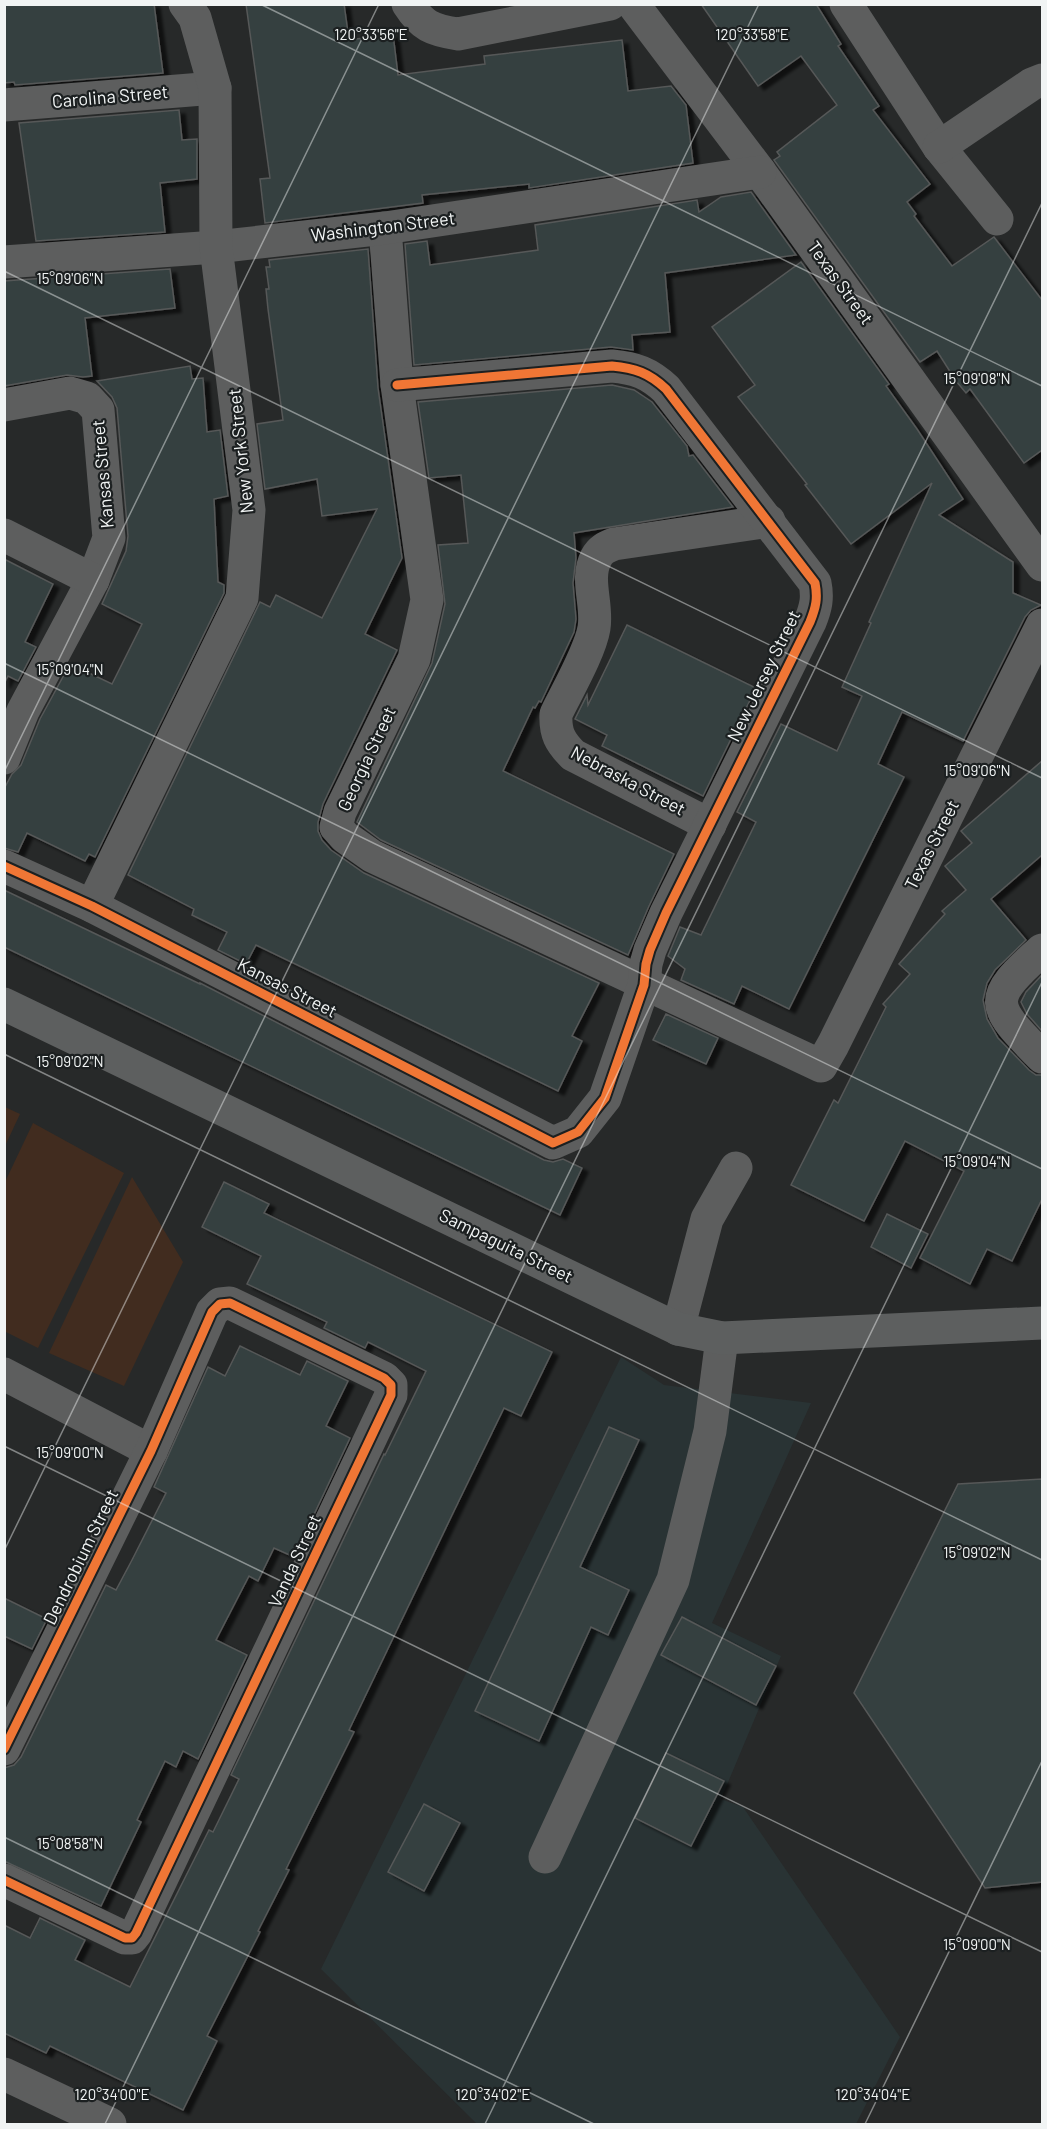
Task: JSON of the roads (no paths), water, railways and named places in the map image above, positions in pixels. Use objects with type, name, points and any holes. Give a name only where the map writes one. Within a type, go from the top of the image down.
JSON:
[{"type":"main road","name":"Sampaguita Street","points":[[4,1004],[678,1329],[722,1338],[1042,1323]]},
{"type":"street","name":"New York Street","points":[[92,906],[242,598],[249,510],[216,247],[215,88],[195,18],[185,4]]},
{"type":"street","points":[[408,4],[418,20],[437,31],[458,34],[610,4]]},
{"type":"street","name":"Texas Street","points":[[633,4],[760,172],[1042,565]]},
{"type":"street","points":[[846,4],[939,147],[997,219]]},
{"type":"street","points":[[939,147],[1032,84],[1042,80]]},
{"type":"street","name":"Carolina Street","points":[[4,105],[215,88]]},
{"type":"street","name":"Washington Street","points":[[4,262],[216,247],[385,228],[760,172]]},
{"type":"street","name":"Georgia Street","points":[[385,228],[397,385],[427,600],[414,659],[340,812],[336,827],[345,837],[372,856],[821,1066]]},
{"type":"street","name":"New Jersey Street","points":[[397,385],[612,366],[644,371],[655,378],[666,390],[815,583],[816,606],[654,941],[646,964],[644,985],[605,1098],[578,1132],[553,1143]]},
{"type":"street","name":"Kansas Street","points":[[4,405],[70,393],[87,398],[98,411],[109,538],[93,580],[14,706],[4,758]]},
{"type":"street","name":"Nebraska Street","points":[[710,825],[573,755],[560,743],[555,728],[556,714],[594,629],[591,571],[596,557],[603,548],[614,543],[769,521]]},
{"type":"street","points":[[4,535],[93,580]]},
{"type":"street","name":"Texas Street","points":[[821,1066],[1042,625]]},
{"type":"street","name":"Kansas Street","points":[[4,866],[92,906],[553,1143]]},
{"type":"street","points":[[1042,950],[1013,977],[1000,1001],[1001,1009],[1015,1030],[1042,1057]]},
{"type":"street","points":[[678,1329],[706,1219],[736,1168]]},
{"type":"street","name":"Vanda Street","points":[[4,1880],[125,1938],[132,1938],[136,1933],[392,1395],[391,1385],[384,1378],[230,1303],[220,1304],[212,1312]]},
{"type":"street","name":"Dendrobium Street","points":[[4,1749],[151,1451],[212,1312]]},
{"type":"street","points":[[545,1857],[673,1580],[710,1431],[722,1338]]},
{"type":"street","points":[[4,1374],[151,1451]]},
{"type":"street","points":[[4,2074],[110,2124]]}]
